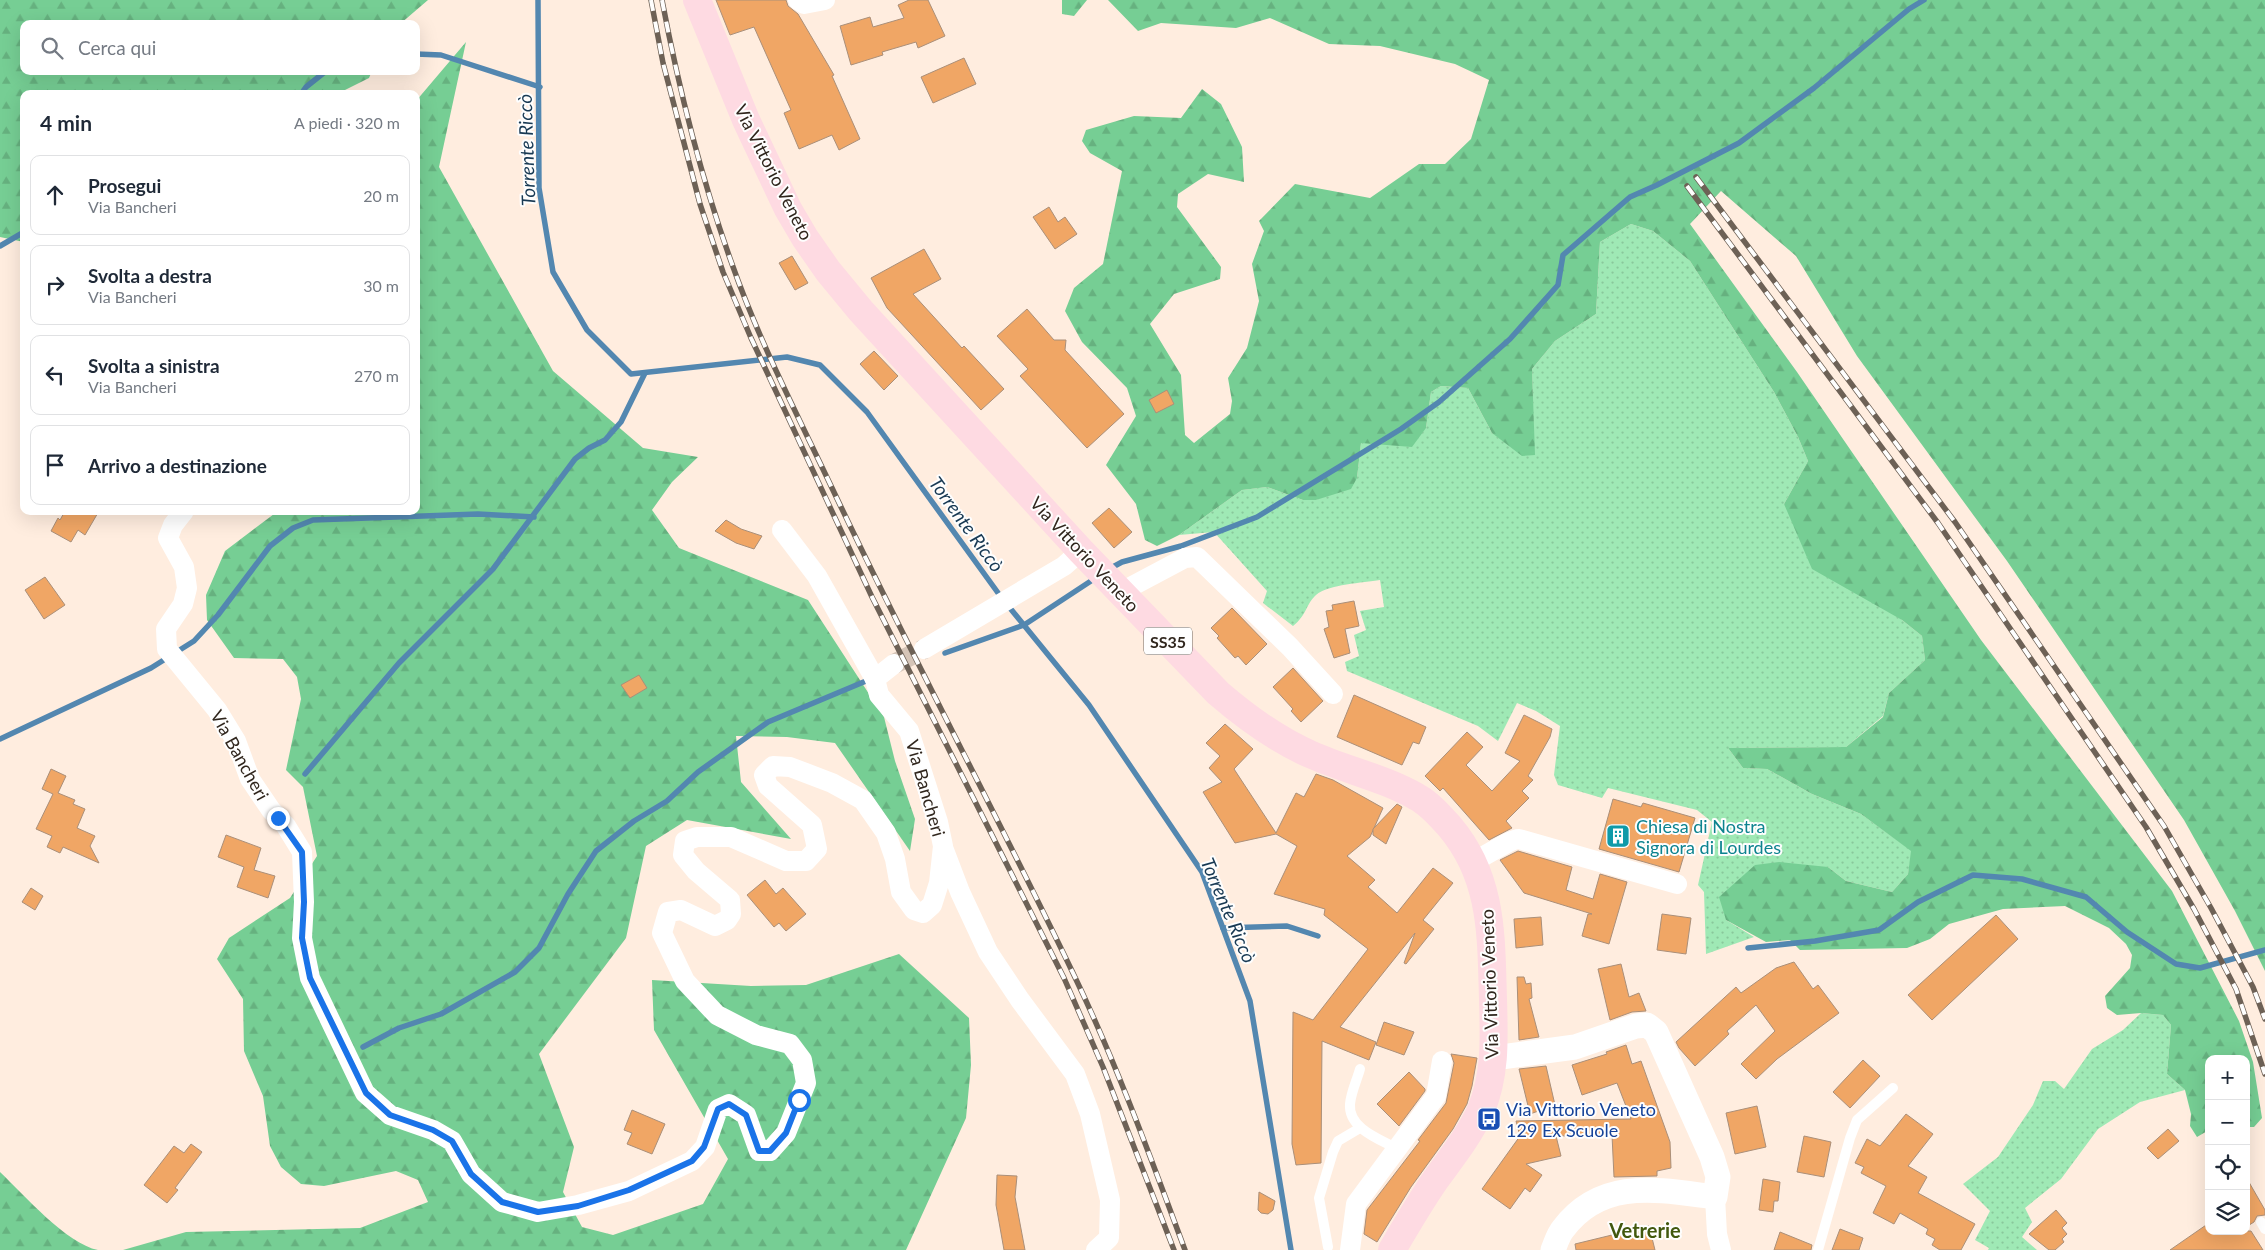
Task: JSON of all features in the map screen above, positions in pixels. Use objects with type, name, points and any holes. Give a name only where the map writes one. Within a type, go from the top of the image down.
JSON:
[{"type":"main road","name":"Via Vittorio Veneto","points":[[697,0],[755,138],[788,209],[819,258],[861,311],[1073,558],[1121,592],[1218,693],[1239,711],[1285,742],[1313,756],[1396,786],[1418,798],[1439,814],[1457,836],[1473,862],[1485,895],[1490,923],[1494,1058],[1482,1108],[1470,1132],[1436,1180],[1392,1250]]},
{"type":"street","points":[[798,0],[804,4],[825,0]]},
{"type":"street","name":"Via Bancheri","points":[[181,515],[173,525],[168,538],[184,567],[187,588],[183,604],[166,629],[166,649],[217,710],[236,741],[250,779],[271,810],[286,826],[302,852],[304,902],[302,938],[310,978],[366,1093],[390,1115],[433,1130],[452,1141],[471,1174],[502,1202],[538,1212],[578,1206],[629,1190],[692,1161],[704,1147],[718,1109],[729,1104],[746,1115],[759,1151],[770,1151],[786,1133],[806,1083],[802,1060],[790,1044],[756,1035],[717,1015],[684,980],[662,933],[668,912],[681,910],[715,926],[727,920],[731,914],[730,900],[696,871],[683,855],[685,841],[697,837],[731,837],[786,861],[806,862],[817,849],[812,825],[768,786],[764,775],[774,766],[790,767],[832,783],[863,800],[886,833],[895,859],[901,892],[914,910],[923,913],[932,905],[939,883],[943,846],[938,822],[909,731],[879,695],[874,679],[817,576],[782,530]]},
{"type":"street","points":[[1121,592],[1185,558],[1197,557],[1290,647],[1333,694]]},
{"type":"street","points":[[924,649],[1073,558]]},
{"type":"street","points":[[874,679],[894,664]]},
{"type":"street","points":[[1473,862],[1512,840],[1519,840],[1677,884]]},
{"type":"street","points":[[943,846],[960,892],[988,952],[1020,1000],[1075,1074],[1090,1114],[1110,1200],[1109,1238],[1096,1250]]},
{"type":"street","points":[[1494,1058],[1575,1047],[1636,1026],[1647,1025],[1656,1032],[1712,1157],[1718,1177],[1715,1196],[1717,1234],[1720,1250]]},
{"type":"street","points":[[1350,1250],[1356,1204],[1436,1096],[1442,1061]]},
{"type":"street","points":[[1553,1250],[1562,1230],[1586,1206],[1614,1192],[1644,1190],[1715,1196]]},
{"type":"lane","points":[[1360,1069],[1350,1104],[1352,1115],[1360,1128],[1396,1148]]},
{"type":"lane","points":[[1818,1250],[1850,1138],[1857,1120],[1893,1088]]},
{"type":"lane","points":[[1328,1247],[1319,1198],[1338,1141],[1360,1128]]},
{"type":"green space","points":[[0,0],[428,0],[405,20],[20,20],[20,75],[370,75],[369,78],[345,90],[20,90],[20,241],[0,237]]},
{"type":"green space","points":[[1062,0],[1087,0],[1074,16],[1062,14]]},
{"type":"green space","points":[[1108,0],[2265,0],[2265,971],[2235,911],[2184,820],[2007,561],[1857,356],[1796,256],[1721,191],[1690,224],[1797,372],[1981,640],[2172,891],[2239,1021],[2253,1062],[2262,1118],[2254,1127],[2250,1127],[2250,1055],[2205,1055],[2205,1132],[2197,1137],[2190,1126],[2191,1114],[2185,1090],[2167,1074],[2171,1025],[2163,1015],[2141,1013],[2117,1015],[2107,1008],[2105,996],[2130,968],[2132,955],[2126,944],[2109,928],[2065,906],[2003,909],[1949,924],[1930,939],[1907,948],[1800,950],[1790,940],[1766,942],[1726,920],[1719,897],[1755,865],[1779,862],[1828,867],[1846,881],[1892,892],[1908,874],[1911,851],[1861,814],[1812,794],[1767,769],[1743,768],[1728,748],[1846,747],[1883,717],[1889,693],[1925,660],[1922,636],[1902,620],[1812,569],[1784,504],[1808,461],[1798,437],[1774,392],[1690,261],[1653,231],[1631,224],[1600,242],[1596,314],[1555,341],[1532,369],[1535,455],[1522,456],[1492,433],[1468,388],[1441,386],[1431,392],[1426,428],[1412,447],[1361,443],[1357,478],[1351,489],[1316,500],[1303,500],[1267,487],[1242,490],[1179,535],[1157,546],[1145,540],[1136,504],[1106,465],[1136,416],[1127,388],[1082,342],[1065,311],[1074,288],[1103,264],[1122,171],[1090,153],[1082,141],[1086,130],[1134,116],[1181,118],[1202,89],[1221,104],[1242,147],[1244,182],[1208,174],[1178,194],[1177,207],[1221,267],[1220,279],[1174,294],[1150,324],[1181,375],[1185,435],[1194,443],[1230,414],[1232,401],[1228,378],[1247,348],[1259,301],[1252,264],[1264,231],[1259,221],[1295,184],[1370,198],[1419,164],[1445,164],[1471,139],[1489,80],[1455,64],[1380,46],[1329,44],[1270,18],[1236,28],[1161,23],[1138,31]]},
{"type":"green space","points":[[466,42],[439,167],[553,371],[643,448],[698,457],[672,482],[652,510],[679,548],[808,600],[884,717],[895,761],[915,819],[910,851],[835,743],[787,737],[736,736],[741,782],[791,839],[687,820],[646,846],[626,938],[539,1054],[574,1147],[563,1192],[582,1227],[613,1235],[703,1204],[728,1159],[654,1030],[652,980],[751,986],[806,985],[899,954],[969,1018],[971,1065],[966,1118],[906,1250],[123,1250],[186,1232],[360,1228],[428,1202],[418,1180],[396,1171],[324,1186],[301,1184],[281,1167],[270,1146],[263,1096],[244,1051],[243,999],[217,959],[229,938],[290,898],[317,856],[303,787],[286,770],[301,699],[297,677],[283,659],[234,658],[207,620],[206,595],[225,551],[273,515],[420,515],[420,96]]},
{"type":"green space","points":[[1631,224],[1653,231],[1690,261],[1774,392],[1798,437],[1808,461],[1784,504],[1902,620],[1922,636],[1925,660],[1889,693],[1883,716],[1846,747],[1728,748],[1743,768],[1767,769],[1812,794],[1861,814],[1912,851],[1908,874],[1892,892],[1846,881],[1828,867],[1726,920],[1754,937],[1706,954],[1704,892],[1698,885],[1712,822],[1697,810],[1608,788],[1602,798],[1558,785],[1554,775],[1560,726],[1536,711],[1517,703],[1498,741],[1478,726],[1347,671],[1345,662],[1359,656],[1354,635],[1366,630],[1360,611],[1384,607],[1380,580],[1346,584],[1322,591],[1313,598],[1301,618],[1293,626],[1263,603],[1267,591],[1214,532],[1179,535],[1242,490],[1267,487],[1303,500],[1316,500],[1357,478],[1361,443],[1426,428],[1431,392],[1441,386],[1468,388],[1492,433],[1534,455],[1532,369],[1555,341],[1596,314],[1600,242]]},
{"type":"green space","points":[[2141,1013],[2163,1015],[2171,1025],[2167,1074],[2185,1090],[2140,1102],[2098,1129],[2061,1179],[2025,1208],[2032,1222],[2022,1237],[2037,1250],[1988,1250],[1989,1248],[1975,1240],[1990,1211],[1963,1184],[1998,1157],[2033,1105],[2043,1081],[2055,1081],[2064,1089],[2092,1049],[2123,1030]]},
{"type":"green space","points":[[0,1172],[60,1229],[73,1239],[98,1250],[0,1250]]},
{"type":"building","points":[[716,0],[786,0],[788,6],[798,14],[834,75],[832,76],[860,139],[839,150],[832,135],[799,149],[784,113],[791,110],[754,27],[730,35]]},
{"type":"building","points":[[909,0],[928,0],[945,36],[918,48],[916,42],[882,52],[883,55],[851,65],[840,26],[870,17],[873,27],[904,18],[898,5]]},
{"type":"building","points":[[964,58],[976,84],[933,103],[921,77]]},
{"type":"building","points":[[1049,207],[1058,222],[1065,217],[1077,234],[1055,249],[1033,217]]},
{"type":"building","points":[[924,249],[941,279],[913,294],[962,348],[964,346],[1004,389],[981,410],[887,308],[871,278]]},
{"type":"building","points":[[792,256],[808,283],[795,290],[779,263]]},
{"type":"building","points":[[1027,309],[1054,340],[1066,340],[1065,350],[1124,414],[1087,448],[1020,376],[1028,369],[997,336]]},
{"type":"building","points":[[874,351],[898,376],[884,390],[860,364]]},
{"type":"building","points":[[1167,390],[1174,404],[1156,413],[1149,400]]},
{"type":"building","points":[[1109,508],[1132,532],[1114,548],[1092,523]]},
{"type":"building","points":[[63,515],[97,515],[85,535],[78,530],[71,542],[51,531],[58,518],[60,520]]},
{"type":"building","points":[[726,520],[741,529],[762,536],[754,549],[736,543],[715,531]]},
{"type":"building","points":[[45,577],[65,605],[44,619],[25,590]]},
{"type":"building","points":[[1354,601],[1359,626],[1345,629],[1350,653],[1334,658],[1324,629],[1329,627],[1326,611],[1333,610],[1332,605]]},
{"type":"building","points":[[1232,608],[1267,644],[1246,665],[1238,656],[1235,658],[1217,638],[1219,636],[1211,628]]},
{"type":"building","points":[[1293,668],[1323,701],[1301,722],[1291,711],[1293,709],[1273,687]]},
{"type":"building","points":[[639,675],[647,688],[630,698],[621,685]]},
{"type":"building","points":[[1354,695],[1426,727],[1419,744],[1413,742],[1402,765],[1337,737]]},
{"type":"building","points":[[1524,715],[1552,729],[1550,737],[1528,776],[1533,780],[1522,791],[1529,798],[1506,821],[1512,828],[1489,840],[1443,788],[1440,791],[1425,776],[1467,732],[1483,747],[1466,765],[1492,791],[1520,761],[1505,753]]},
{"type":"building","points":[[1225,724],[1253,749],[1234,769],[1276,833],[1296,793],[1304,797],[1316,774],[1333,780],[1383,808],[1370,837],[1347,856],[1375,880],[1368,887],[1397,913],[1433,868],[1453,883],[1423,920],[1434,929],[1406,964],[1404,963],[1415,933],[1340,1027],[1376,1042],[1369,1060],[1322,1041],[1321,1163],[1296,1165],[1292,1144],[1293,1012],[1313,1020],[1368,949],[1324,915],[1325,909],[1274,894],[1297,846],[1276,834],[1235,843],[1203,792],[1222,782],[1209,768],[1220,756],[1206,743]]},
{"type":"building","points":[[51,769],[66,776],[58,793],[75,800],[73,804],[85,809],[77,828],[95,836],[90,846],[99,863],[63,847],[60,853],[47,847],[52,836],[36,829],[53,794],[42,789]]},
{"type":"building","points":[[1613,799],[1641,807],[1643,803],[1695,818],[1679,872],[1599,849]]},
{"type":"building","points":[[1397,804],[1402,807],[1386,844],[1373,835],[1373,829]]},
{"type":"building","points":[[226,835],[261,848],[254,870],[275,876],[268,898],[237,887],[244,867],[218,857]]},
{"type":"building","points":[[1518,851],[1572,867],[1566,890],[1593,899],[1600,874],[1627,882],[1609,944],[1582,936],[1588,914],[1592,914],[1524,893],[1500,860]]},
{"type":"building","points":[[765,880],[776,894],[783,888],[806,914],[786,931],[779,923],[774,927],[747,895]]},
{"type":"building","points":[[31,888],[43,896],[35,910],[22,902]]},
{"type":"building","points":[[1662,914],[1691,918],[1686,954],[1657,950]]},
{"type":"building","points":[[1996,915],[2018,939],[1932,1020],[1908,995]]},
{"type":"building","points":[[1541,917],[1543,945],[1516,948],[1514,919]]},
{"type":"building","points":[[1794,962],[1813,989],[1818,985],[1839,1013],[1777,1059],[1756,1079],[1741,1064],[1775,1031],[1756,1005],[1727,1031],[1729,1034],[1695,1066],[1679,1048],[1676,1042],[1736,987],[1741,993],[1776,968]]},
{"type":"building","points":[[1621,964],[1629,997],[1639,993],[1646,1011],[1632,1012],[1610,1020],[1598,969]]},
{"type":"building","points":[[1517,977],[1524,977],[1526,984],[1531,983],[1532,998],[1529,999],[1539,1037],[1519,1040]]},
{"type":"building","points":[[1384,1022],[1414,1032],[1404,1055],[1376,1045]]},
{"type":"building","points":[[1626,1045],[1632,1064],[1641,1061],[1670,1142],[1671,1168],[1657,1171],[1657,1176],[1614,1177],[1612,1135],[1556,1136],[1561,1156],[1526,1164],[1542,1175],[1530,1192],[1525,1188],[1510,1209],[1482,1189],[1520,1136],[1516,1121],[1631,1119],[1617,1083],[1582,1095],[1572,1065],[1607,1054],[1606,1052]]},
{"type":"building","points":[[1451,1054],[1477,1058],[1467,1104],[1453,1129],[1411,1187],[1377,1242],[1364,1234],[1367,1210],[1420,1141],[1418,1140],[1446,1103],[1454,1063]]},
{"type":"building","points":[[1863,1060],[1880,1076],[1850,1108],[1833,1092]]},
{"type":"building","points":[[1546,1066],[1555,1105],[1530,1114],[1519,1069]]},
{"type":"building","points":[[1409,1072],[1425,1091],[1399,1126],[1377,1104]]},
{"type":"building","points":[[1757,1106],[1766,1147],[1735,1154],[1726,1113]]},
{"type":"building","points":[[632,1110],[665,1124],[652,1154],[627,1144],[632,1133],[624,1130]]},
{"type":"building","points":[[1906,1114],[1933,1134],[1908,1166],[1927,1177],[1918,1193],[1975,1224],[1961,1250],[1940,1250],[1932,1245],[1935,1239],[1926,1234],[1928,1229],[1900,1213],[1894,1224],[1873,1213],[1886,1186],[1861,1173],[1864,1167],[1855,1163],[1867,1139],[1880,1146]]},
{"type":"building","points":[[2168,1129],[2179,1141],[2158,1159],[2147,1148]]},
{"type":"building","points":[[1804,1136],[1831,1142],[1824,1177],[1797,1172]]},
{"type":"building","points":[[191,1144],[202,1152],[175,1188],[178,1190],[167,1203],[144,1185],[174,1146],[184,1153]]},
{"type":"building","points":[[997,1175],[1017,1176],[1015,1197],[1025,1250],[1004,1250],[996,1205]]},
{"type":"building","points":[[1763,1179],[1780,1182],[1778,1201],[1774,1201],[1773,1212],[1759,1210]]},
{"type":"building","points":[[2250,1184],[2265,1210],[2265,1215],[2257,1216],[2250,1224]]},
{"type":"building","points":[[1259,1192],[1275,1201],[1273,1210],[1268,1214],[1261,1213],[1258,1210]]},
{"type":"building","points":[[2056,1210],[2067,1223],[2062,1228],[2067,1234],[2062,1239],[2064,1242],[2055,1250],[2049,1250],[2029,1234]]},
{"type":"building","points":[[1649,1226],[1655,1250],[1576,1250],[1575,1244]]},
{"type":"building","points":[[2205,1226],[2205,1235],[2250,1235],[2251,1231],[2263,1250],[2170,1250]]},
{"type":"building","points":[[1840,1229],[1863,1238],[1859,1250],[1832,1250]]},
{"type":"building","points":[[1780,1232],[1812,1245],[1811,1250],[1774,1250]]},
{"type":"waterway","name":"Torrente Riccò","points":[[538,0],[539,188],[553,272],[587,330],[631,374],[787,357],[820,365],[867,412],[1001,597],[1089,705],[1202,872],[1250,1001],[1291,1250]]},
{"type":"waterway","points":[[1109,569],[1122,562],[1181,546],[1257,517],[1401,429],[1439,402],[1510,339],[1558,285],[1563,255],[1630,197],[1739,143],[1814,88],[1909,9],[1924,0]]},
{"type":"waterway","points":[[420,54],[441,55],[540,87]]},
{"type":"waterway","points":[[304,90],[321,75]]},
{"type":"waterway","points":[[0,246],[20,234]]},
{"type":"waterway","points":[[305,774],[399,663],[493,569],[575,459],[589,448],[605,440],[621,422],[645,373]]},
{"type":"waterway","points":[[0,739],[151,668],[194,641],[218,615],[270,546],[293,528],[313,520],[478,514],[534,517]]},
{"type":"waterway","name":"Torrente Riccò","points":[[945,653],[1024,625],[1097,577]]},
{"type":"waterway","points":[[363,1047],[399,1028],[441,1014],[515,972],[539,948],[568,894],[596,851],[634,821],[667,801],[698,772],[768,722],[866,681]]},
{"type":"waterway","points":[[1748,948],[1815,941],[1879,930],[1918,902],[1973,875],[2022,879],[2086,897],[2127,932],[2176,964],[2200,968],[2265,950]]},
{"type":"waterway","points":[[1223,928],[1287,926],[1318,936]]},
{"type":"tunnel","points":[[894,664],[924,649]]},
{"type":"railway","points":[[651,0],[663,63],[700,204],[723,272],[751,338],[872,597],[1064,978],[1103,1067],[1174,1250]]},
{"type":"railway","points":[[662,0],[683,100],[710,199],[754,321],[861,549],[1088,1005],[1132,1109],[1185,1250]]},
{"type":"railway","points":[[1696,177],[1955,522],[2164,826],[2253,987],[2265,1019]]},
{"type":"railway","points":[[1687,186],[1938,523],[2146,827],[2194,909],[2236,989],[2265,1074]]},
{"type":"place","name":"Chiesa di Nostra Signora di Lourdes","points":[[1618,836]]},
{"type":"place","name":"Via Vittorio Veneto 129 Ex Scuole","points":[[1489,1119]]},
{"type":"district","name":"Vetrerie","points":[[1645,1230]]},
{"type":"route","points":[[278,818],[286,826],[302,852],[304,902],[302,938],[310,978],[334,1031],[366,1093],[390,1115],[433,1130],[452,1141],[471,1174],[502,1202],[538,1212],[578,1206],[629,1190],[692,1161],[704,1147],[718,1109],[729,1104],[746,1115],[759,1151],[770,1151],[786,1133],[799,1100]]}]
